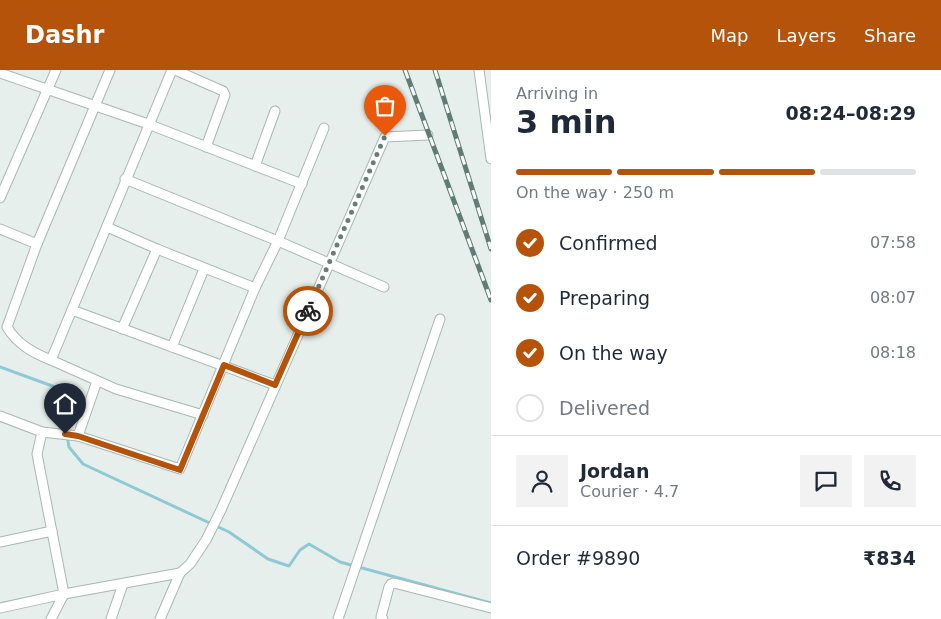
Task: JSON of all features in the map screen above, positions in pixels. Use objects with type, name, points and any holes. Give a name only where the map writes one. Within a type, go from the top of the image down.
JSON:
[{"type":"street","points":[[0,198],[56,70]]},
{"type":"street","points":[[110,70],[37,244],[7,327],[12,336],[32,352],[116,389],[203,415]]},
{"type":"street","points":[[51,360],[148,124],[173,70],[223,91],[225,95],[206,147]]},
{"type":"street","points":[[479,70],[491,159]]},
{"type":"street","points":[[1,72],[148,124],[302,184]]},
{"type":"street","points":[[255,166],[275,111]]},
{"type":"street","points":[[0,416],[42,432],[78,436],[180,470],[255,288],[278,241],[324,128]]},
{"type":"street","points":[[160,619],[180,574],[190,564],[206,540],[221,510],[385,136],[428,135]]},
{"type":"street","points":[[125,179],[278,241],[384,287]]},
{"type":"street","points":[[106,227],[157,250],[255,288]]},
{"type":"street","points":[[0,229],[37,244]]},
{"type":"street","points":[[122,330],[157,250]]},
{"type":"street","points":[[172,347],[204,269]]},
{"type":"street","points":[[72,310],[275,385]]},
{"type":"street","points":[[338,619],[440,319]]},
{"type":"street","points":[[78,436],[97,381]]},
{"type":"street","points":[[42,432],[37,454],[64,594],[51,619]]},
{"type":"street","points":[[0,542],[52,531]]},
{"type":"street","points":[[0,608],[64,594],[180,574]]},
{"type":"street","points":[[384,619],[381,617],[382,612],[389,587],[394,583],[491,608]]},
{"type":"street","points":[[111,619],[123,584]]},
{"type":"waterway","points":[[0,367],[55,387],[64,396],[63,412],[69,447],[83,464],[229,532],[268,559],[289,566],[300,550],[309,544],[340,562],[491,603]]},
{"type":"railway","points":[[405,70],[491,300]]},
{"type":"railway","points":[[435,70],[491,249]]},
{"type":"way so far","points":[[308,311],[385,136]]},
{"type":"route","points":[[65,434],[78,436],[180,470],[224,365],[275,385],[308,311]]}]
